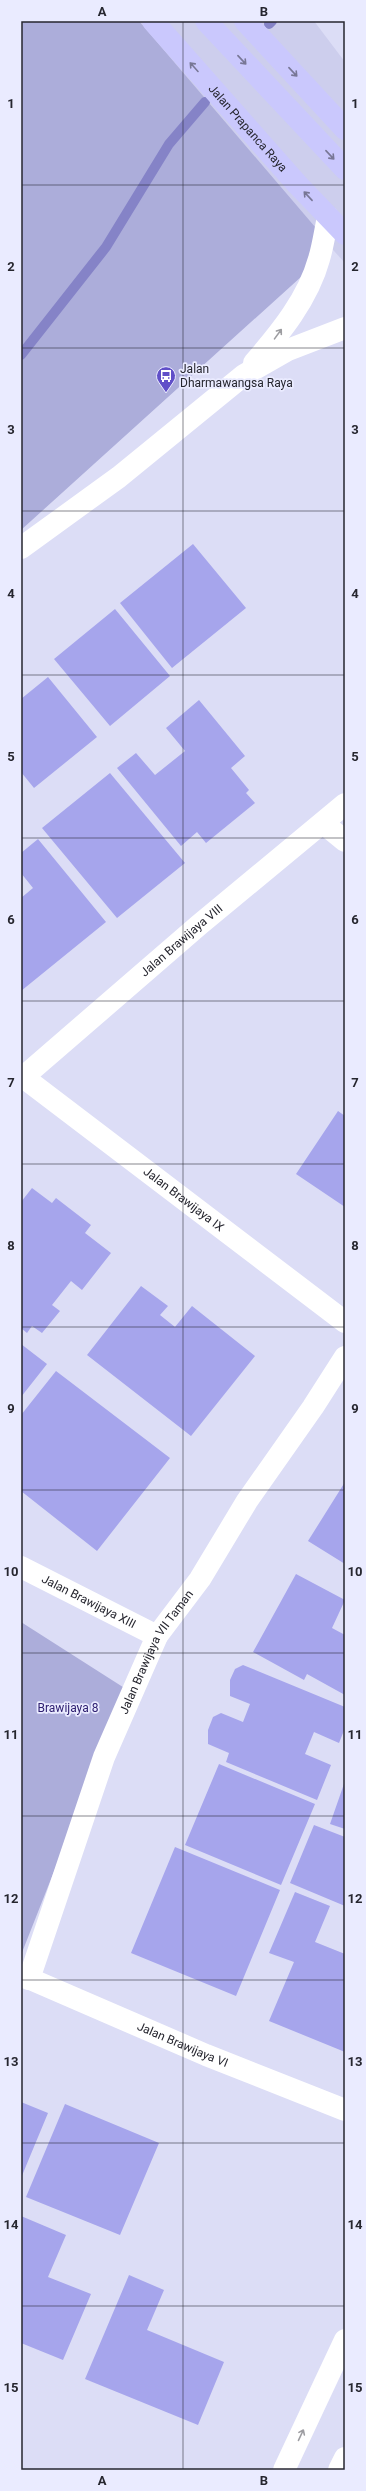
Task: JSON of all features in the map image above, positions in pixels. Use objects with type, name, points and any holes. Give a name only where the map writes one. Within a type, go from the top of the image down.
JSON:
[{"type":"main road","name":"Jalan Prapanca Raya","points":[[152,21],[345,234]]},
{"type":"main road","points":[[206,21],[345,169]]},
{"type":"main road","points":[[247,22],[345,129]]},
{"type":"street","points":[[244,375],[275,338],[301,301],[319,260],[328,217]]},
{"type":"street","points":[[21,548],[119,477],[244,375],[288,350],[345,328]]},
{"type":"street","name":"Jalan Brawijaya VIII","points":[[22,1078],[199,925],[345,804]]},
{"type":"street","points":[[323,823],[345,841]]},
{"type":"street","name":"Jalan Brawijaya IX","points":[[22,1078],[345,1322]]},
{"type":"street","name":"Jalan Brawijaya VII Taman","points":[[25,1977],[104,1757],[157,1636],[200,1579],[247,1501],[313,1407],[345,1357]]},
{"type":"street","name":"Jalan Brawijaya XIII","points":[[21,1567],[157,1636]]},
{"type":"street","name":"Jalan Brawijaya VI","points":[[25,1977],[206,2055],[345,2110]]},
{"type":"street","points":[[284,2470],[345,2340]]},
{"type":"street","points":[[339,2470],[345,2458]]},
{"type":"shaded area","points":[[124,21],[314,21],[345,62],[345,263]]},
{"type":"green space","points":[[21,21],[139,21],[333,248],[21,530]]},
{"type":"green space","name":"Brawijaya 8","points":[[21,1622],[126,1689],[21,1955]]},
{"type":"building","points":[[193,544],[246,608],[172,668],[120,603]]},
{"type":"building","points":[[115,609],[170,676],[110,726],[54,659]]},
{"type":"building","points":[[48,677],[97,737],[34,788],[21,772],[21,699]]},
{"type":"building","points":[[199,700],[245,756],[231,768],[249,790],[246,793],[255,803],[206,843],[197,832],[181,846],[117,768],[136,753],[155,775],[185,751],[166,728]]},
{"type":"building","points":[[110,773],[185,863],[117,918],[42,828]]},
{"type":"building","points":[[38,839],[106,922],[21,991],[21,898],[33,888],[21,873],[21,853]]},
{"type":"building","points":[[338,1111],[345,1116],[345,1207],[296,1174]]},
{"type":"building","points":[[32,1188],[52,1203],[56,1198],[91,1225],[85,1233],[111,1253],[82,1290],[71,1281],[52,1305],[60,1311],[42,1333],[32,1326],[27,1333],[21,1328],[21,1202]]},
{"type":"building","points":[[141,1286],[168,1306],[160,1315],[175,1327],[192,1306],[255,1356],[191,1436],[87,1355]]},
{"type":"building","points":[[21,1344],[47,1364],[21,1397]]},
{"type":"building","points":[[56,1371],[170,1458],[97,1551],[21,1491],[21,1415]]},
{"type":"building","points":[[345,1482],[345,1564],[308,1541]]},
{"type":"building","points":[[296,1574],[345,1600],[332,1628],[345,1635],[345,1695],[307,1674],[304,1680],[253,1652]]},
{"type":"building","points":[[243,1665],[345,1707],[345,1728],[339,1743],[314,1732],[305,1754],[331,1765],[317,1800],[226,1762],[229,1753],[208,1744],[208,1730],[213,1717],[221,1713],[243,1722],[250,1704],[230,1696],[230,1680],[235,1669]]},
{"type":"building","points":[[219,1764],[315,1804],[281,1885],[185,1845]]},
{"type":"building","points":[[345,1781],[345,1829],[330,1824]]},
{"type":"building","points":[[314,1825],[345,1837],[345,1906],[290,1883]]},
{"type":"building","points":[[175,1847],[280,1890],[236,1996],[131,1953]]},
{"type":"building","points":[[295,1892],[330,1906],[315,1942],[345,1954],[345,2052],[269,2021],[294,1962],[269,1953]]},
{"type":"building","points":[[21,2102],[48,2113],[21,2178]]},
{"type":"building","points":[[65,2104],[159,2143],[120,2235],[26,2197]]},
{"type":"building","points":[[21,2216],[66,2235],[48,2277],[91,2294],[63,2360],[21,2343]]},
{"type":"building","points":[[129,2275],[164,2290],[147,2330],[224,2362],[198,2425],[85,2379]]},
{"type":"waterway","points":[[269,24],[272,21]]},
{"type":"waterway","points":[[21,355],[106,247],[169,144],[205,102]]},
{"type":"place","name":"Jalan Dharmawangsa Raya","points":[[166,393]]}]
